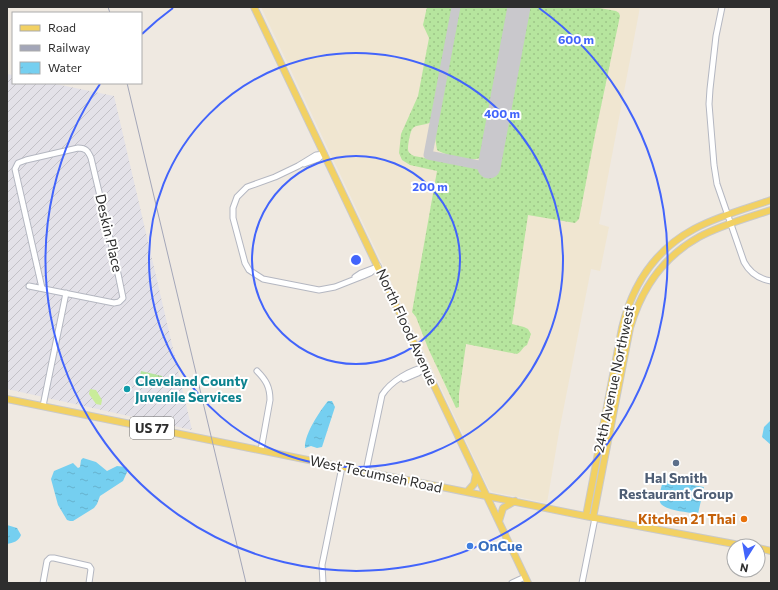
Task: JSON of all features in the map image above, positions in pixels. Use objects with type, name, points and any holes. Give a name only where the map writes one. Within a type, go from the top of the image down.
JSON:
[{"type":"main road","name":"North Flood Avenue","points":[[254,7],[527,580]]},
{"type":"main road","name":"24th Avenue Northwest","points":[[586,516],[626,312],[634,293],[648,269],[666,248],[693,230],[728,215],[771,200]]},
{"type":"main road","name":"24th Avenue Northwest","points":[[594,518],[630,328],[639,302],[654,277],[676,253],[700,236],[771,210]]},
{"type":"main road","name":"West Tecumseh Road","points":[[7,399],[594,518],[726,542]]},
{"type":"main road","points":[[467,492],[474,484],[476,474]]},
{"type":"main road","points":[[499,521],[503,508],[515,501]]},
{"type":"street","points":[[722,7],[712,66],[709,104],[717,184],[747,267],[760,278],[771,281]]},
{"type":"street","name":"Deskin Place","points":[[29,286],[117,303],[121,301],[123,297],[90,154],[85,149],[78,148],[26,160],[18,163],[15,168],[42,288]]},
{"type":"street","points":[[324,154],[318,159],[250,185],[240,193],[235,200],[233,218],[246,266],[253,273],[263,279],[319,290],[335,287],[378,266]]},
{"type":"street","points":[[43,406],[66,293]]},
{"type":"street","points":[[366,472],[381,399],[387,388],[417,369],[426,368]]},
{"type":"street","points":[[257,371],[267,383],[270,391],[270,400],[261,450]]},
{"type":"street","points":[[323,583],[322,565],[342,467]]},
{"type":"street","name":"24th Avenue Northwest","points":[[582,583],[594,518]]},
{"type":"street","points":[[43,583],[47,561],[50,558],[89,566],[91,569],[89,583]]},
{"type":"street","points":[[512,583],[527,580]]},
{"type":"shaded area","points":[[261,7],[640,7],[599,224],[609,227],[600,271],[591,269],[559,432],[547,503],[493,492],[489,489]]},
{"type":"shaded area","points":[[7,74],[12,75],[12,84],[56,84],[114,96],[192,430],[7,389]]},
{"type":"green space","points":[[427,7],[453,7],[431,122],[413,128],[409,138],[409,152],[414,156],[496,171],[527,7],[594,7],[616,11],[620,16],[579,219],[575,223],[528,215],[512,324],[528,329],[531,334],[527,345],[517,354],[466,344],[459,394],[459,407],[456,408],[428,348],[416,317],[412,312],[437,171],[410,165],[402,160],[399,153],[401,134],[418,96],[429,38],[423,25]]},
{"type":"green space","points":[[458,7],[511,7],[483,157],[478,159],[459,158],[437,150],[435,137]]},
{"type":"green space","points":[[141,371],[162,376],[161,388],[146,385],[147,379],[140,377]]},
{"type":"green space","points":[[90,389],[96,390],[102,400],[101,405],[96,404],[89,394]]},
{"type":"water","points":[[328,401],[332,401],[335,407],[322,447],[317,448],[311,446],[305,448],[309,430]]},
{"type":"water","points":[[771,420],[771,445],[762,437],[764,427]]},
{"type":"water","points":[[83,458],[96,462],[107,471],[117,466],[126,467],[128,470],[123,481],[100,496],[94,508],[73,521],[70,521],[67,520],[58,505],[51,479],[54,471],[73,463],[78,468],[80,467],[81,460]]},
{"type":"water","points":[[663,480],[704,487],[698,514],[671,509],[662,505],[659,497]]},
{"type":"water","points":[[7,525],[17,528],[21,535],[16,541],[7,544]]},
{"type":"taxiway","points":[[456,7],[428,155],[489,167]]},
{"type":"runway","points":[[489,167],[519,7]]},
{"type":"railway","points":[[108,7],[110,12]]},
{"type":"railway","points":[[127,84],[246,583]]},
{"type":"place","name":"Cleveland County Juvenile Services","points":[[127,389]]},
{"type":"place","name":"Hal Smith Restaurant Group","points":[[676,463]]},
{"type":"place","name":"Kitchen 21 Thai","points":[[744,519]]},
{"type":"place","name":"OnCue","points":[[470,546]]}]
